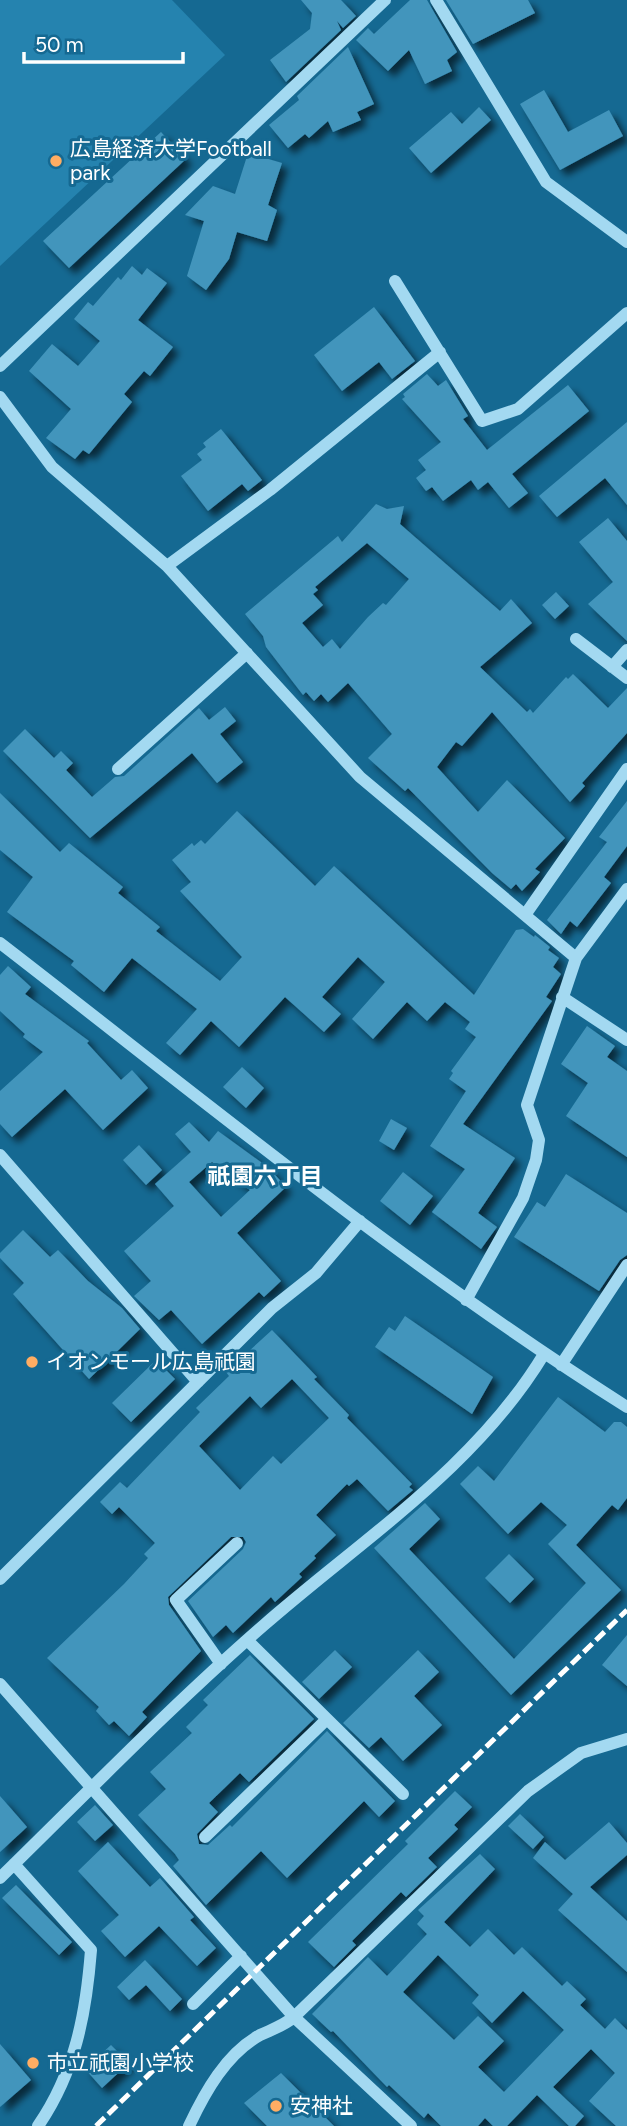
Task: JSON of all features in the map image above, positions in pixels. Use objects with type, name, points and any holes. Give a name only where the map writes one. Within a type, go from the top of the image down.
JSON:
[{"type":"street","points":[[0,366],[385,0]]},
{"type":"street","points":[[436,0],[546,182],[627,242]]},
{"type":"street","points":[[395,281],[482,421],[518,409],[627,313]]},
{"type":"street","points":[[167,566],[270,490],[440,352]]},
{"type":"street","points":[[0,397],[52,467],[167,566],[360,777],[576,957]]},
{"type":"street","points":[[576,639],[627,678]]},
{"type":"street","points":[[612,667],[627,650]]},
{"type":"street","points":[[118,769],[247,653]]},
{"type":"street","points":[[525,915],[627,769]]},
{"type":"street","points":[[466,1300],[523,1198],[537,1160],[539,1140],[527,1105],[576,957],[627,889]]},
{"type":"street","points":[[0,943],[466,1300],[627,1407]]},
{"type":"street","points":[[562,998],[627,1040]]},
{"type":"street","points":[[0,1155],[198,1382]]},
{"type":"street","points":[[0,1579],[272,1308],[316,1273],[360,1221]]},
{"type":"street","points":[[561,1365],[627,1265]]},
{"type":"street","points":[[0,1878],[220,1664],[458,1462],[524,1387],[544,1354]]},
{"type":"street","points":[[220,1664],[176,1600],[237,1543]]},
{"type":"street","points":[[247,1640],[403,1794]]},
{"type":"street","points":[[0,1684],[294,2017],[411,2126]]},
{"type":"street","points":[[205,1837],[327,1718]]},
{"type":"street","points":[[190,2126],[225,2065],[260,2035],[282,2027],[294,2017],[528,1791],[581,1753],[627,1738]]},
{"type":"street","points":[[14,1864],[91,1950],[87,1999],[78,2046],[57,2098],[38,2126]]},
{"type":"street","points":[[193,2004],[241,1956]]},
{"type":"shaded area","name":"広島経済大学Football park","points":[[0,0],[172,0],[225,55],[0,266]]},
{"type":"building","points":[[301,0],[341,0],[356,16],[343,28],[337,21],[341,30],[286,82],[270,60],[310,29],[312,13]]},
{"type":"building","points":[[410,0],[427,0],[457,52],[447,60],[452,71],[425,84],[409,50],[388,71],[356,40],[368,28],[374,34]]},
{"type":"building","points":[[446,0],[528,0],[535,13],[473,44]]},
{"type":"building","points":[[348,47],[374,104],[357,112],[361,120],[333,132],[328,121],[309,138],[305,134],[288,148],[269,125],[299,100],[297,96]]},
{"type":"building","points":[[544,90],[568,132],[609,110],[623,136],[560,170],[520,104]]},
{"type":"building","points":[[479,107],[491,120],[431,173],[409,148],[451,112],[462,124]]},
{"type":"building","name":"広島経済大学Football park","points":[[161,132],[186,159],[69,268],[43,241]]},
{"type":"building","points":[[248,153],[282,163],[268,205],[277,210],[267,241],[237,232],[229,259],[206,290],[187,276],[204,221],[185,215],[213,186],[235,194]]},
{"type":"building","points":[[132,266],[142,275],[147,268],[167,283],[138,320],[173,347],[150,376],[144,371],[124,394],[132,402],[89,454],[83,450],[75,459],[46,438],[71,409],[29,371],[52,344],[78,366],[100,341],[74,319],[88,302],[93,306],[118,277],[121,280]]},
{"type":"building","points":[[374,307],[415,361],[392,379],[379,362],[342,391],[314,355]]},
{"type":"building","points":[[427,374],[438,386],[446,380],[468,416],[463,419],[487,450],[568,385],[589,411],[512,474],[528,493],[509,508],[488,482],[478,490],[471,480],[443,501],[432,487],[426,491],[416,478],[426,470],[418,460],[441,442],[402,399],[405,397],[403,394]]},
{"type":"building","points":[[627,422],[627,505],[605,478],[557,517],[539,496]]},
{"type":"building","points":[[221,429],[262,480],[248,491],[242,484],[208,511],[181,476],[202,460],[197,454],[206,447],[203,443]]},
{"type":"building","points":[[376,504],[387,509],[404,506],[400,524],[500,611],[511,599],[532,623],[480,667],[527,712],[530,709],[533,713],[566,677],[568,679],[573,674],[608,708],[627,688],[627,733],[582,783],[585,786],[570,802],[492,712],[462,746],[456,742],[437,767],[478,812],[507,780],[565,838],[535,869],[540,872],[522,891],[516,884],[511,889],[492,873],[408,788],[405,791],[368,758],[392,734],[348,683],[328,702],[321,694],[314,701],[306,692],[303,695],[266,647],[263,636],[245,614],[338,536],[342,542]],"holes":[[[367,543],[409,579],[386,605],[383,603],[368,617],[340,649],[332,639],[323,647],[302,623],[323,605],[313,594],[318,590],[315,587]]]},
{"type":"building","points":[[608,518],[627,541],[627,641],[588,604],[613,582],[579,542]]},
{"type":"building","points":[[556,592],[569,606],[555,619],[542,605]]},
{"type":"building","points":[[225,707],[236,721],[220,734],[243,762],[217,783],[192,753],[90,838],[3,751],[25,729],[54,758],[61,751],[73,763],[66,770],[92,797],[115,777],[124,776],[199,708],[209,720]]},
{"type":"building","points":[[0,793],[60,852],[69,843],[123,887],[118,893],[160,927],[156,931],[220,981],[242,957],[180,891],[191,882],[172,860],[192,843],[194,846],[201,840],[205,844],[237,811],[315,886],[334,866],[474,995],[516,930],[523,929],[534,937],[535,935],[550,947],[548,950],[559,958],[553,967],[561,974],[546,997],[552,1001],[463,1124],[515,1158],[478,1213],[497,1227],[481,1249],[432,1212],[465,1169],[430,1146],[466,1091],[449,1079],[453,1073],[451,1071],[476,1037],[465,1029],[470,1022],[445,1002],[427,1021],[407,1002],[373,1039],[352,1019],[385,982],[358,957],[322,997],[341,1014],[324,1032],[285,997],[239,1047],[211,1021],[180,1055],[166,1043],[197,1009],[132,958],[104,992],[71,965],[74,961],[7,912],[33,877],[0,850]]},
{"type":"building","points":[[627,801],[627,846],[604,877],[611,883],[577,927],[570,921],[561,934],[547,920],[607,842],[599,837]]},
{"type":"building","points":[[8,966],[31,987],[25,994],[89,1041],[87,1043],[121,1080],[132,1070],[148,1088],[103,1130],[65,1089],[12,1137],[0,1124],[0,1091],[43,1052],[23,1037],[25,1034],[0,1011],[0,975]]},
{"type":"building","points":[[587,1026],[615,1046],[607,1057],[627,1071],[627,1157],[566,1116],[588,1083],[561,1064]]},
{"type":"building","points":[[242,1067],[264,1088],[246,1108],[223,1087]]},
{"type":"building","points":[[391,1119],[407,1128],[394,1150],[379,1141]]},
{"type":"building","points":[[189,1122],[209,1142],[218,1131],[269,1168],[286,1187],[237,1233],[281,1281],[264,1297],[259,1292],[202,1344],[171,1310],[159,1320],[134,1296],[151,1281],[124,1251],[174,1206],[155,1184],[191,1152],[175,1134]],"holes":[[[212,1162],[250,1190],[221,1217],[189,1182]]]},
{"type":"building","points":[[139,1145],[162,1170],[146,1185],[123,1160]]},
{"type":"building","points":[[403,1172],[433,1196],[410,1225],[380,1201]]},
{"type":"building","points":[[566,1174],[627,1213],[627,1255],[620,1260],[599,1291],[514,1237],[537,1202],[545,1207]]},
{"type":"building","points":[[23,1230],[50,1257],[58,1250],[88,1281],[122,1308],[140,1329],[89,1379],[13,1294],[24,1283],[0,1258],[0,1253]]},
{"type":"building","points":[[405,1316],[493,1377],[472,1414],[375,1347],[389,1327],[395,1331]]},
{"type":"building","points":[[272,1330],[317,1377],[314,1379],[349,1415],[347,1418],[412,1484],[409,1487],[413,1490],[388,1511],[357,1479],[349,1486],[347,1484],[316,1515],[336,1535],[299,1574],[302,1577],[275,1602],[271,1597],[233,1633],[226,1625],[213,1637],[188,1601],[243,1549],[246,1542],[243,1537],[231,1537],[168,1597],[169,1605],[201,1651],[142,1712],[147,1717],[129,1736],[114,1721],[109,1725],[96,1711],[99,1707],[47,1658],[124,1584],[148,1558],[144,1554],[155,1543],[119,1507],[112,1514],[100,1502],[120,1482],[127,1488],[200,1412],[196,1408],[229,1376],[226,1372]],"holes":[[[292,1379],[329,1418],[281,1464],[273,1456],[240,1490],[199,1446],[250,1396],[261,1408]]]},
{"type":"building","points":[[156,1360],[175,1379],[131,1422],[112,1403]]},
{"type":"building","points":[[558,1397],[605,1432],[614,1422],[621,1422],[627,1427],[627,1498],[618,1510],[612,1505],[576,1545],[621,1590],[511,1695],[374,1548],[425,1503],[440,1519],[409,1549],[514,1659],[586,1583],[548,1544],[567,1525],[541,1502],[508,1534],[460,1484],[478,1466],[494,1481]]},
{"type":"building","points":[[509,1554],[534,1579],[510,1603],[485,1578]]},
{"type":"building","points":[[627,1635],[627,1686],[602,1665]]},
{"type":"building","points":[[335,1650],[352,1667],[319,1699],[302,1682]]},
{"type":"building","points":[[418,1650],[439,1672],[414,1696],[442,1725],[403,1761],[381,1737],[369,1748],[343,1723]]},
{"type":"building","points":[[250,1655],[314,1719],[249,1782],[240,1773],[209,1803],[218,1812],[197,1834],[199,1844],[208,1845],[230,1825],[232,1827],[327,1731],[395,1801],[379,1817],[364,1801],[287,1878],[261,1851],[206,1905],[173,1866],[179,1860],[175,1854],[138,1815],[166,1789],[150,1772],[192,1733],[186,1727],[208,1705],[203,1700]]},
{"type":"building","points":[[455,1791],[472,1807],[454,1825],[458,1829],[428,1858],[437,1867],[406,1897],[401,1892],[352,1941],[356,1945],[334,1967],[308,1942],[408,1844],[405,1841]]},
{"type":"building","points":[[0,1796],[27,1827],[0,1852]]},
{"type":"building","points":[[95,1805],[113,1825],[95,1841],[77,1822]]},
{"type":"building","points":[[520,1814],[544,1837],[533,1849],[508,1826]]},
{"type":"building","points":[[609,1822],[627,1843],[627,1855],[590,1887],[627,1921],[627,1972],[558,1910],[573,1894],[533,1858],[545,1842],[565,1860]]},
{"type":"building","points":[[108,1842],[150,1887],[160,1878],[194,1917],[190,1920],[216,1948],[197,1966],[159,1926],[125,1957],[101,1931],[119,1915],[78,1871]]},
{"type":"building","points":[[480,1854],[495,1869],[444,1922],[470,1947],[488,1929],[514,1955],[522,1947],[562,1986],[567,1981],[586,1999],[580,2005],[605,2029],[615,2018],[627,2030],[627,2126],[616,2126],[589,2101],[615,2073],[591,2049],[553,2087],[584,2116],[575,2126],[569,2126],[537,2095],[507,2126],[493,2126],[485,2118],[478,2126],[441,2126],[428,2113],[424,2118],[389,2085],[387,2087],[333,2031],[312,2014],[368,1957],[387,1976],[427,1934],[417,1924],[424,1916],[418,1910]],"holes":[[[438,1955],[479,1995],[472,2003],[492,2023],[523,1991],[564,2030],[504,2092],[478,2067],[504,2041],[478,2016],[454,2040],[403,1992]]]},
{"type":"building","points":[[16,1885],[72,1942],[59,1955],[2,1898]]},
{"type":"building","points":[[145,1960],[182,1999],[170,2011],[146,1985],[129,2000],[117,1987]]},
{"type":"building","points":[[0,2044],[31,2080],[0,2107]]},
{"type":"building","points":[[111,2045],[129,2063],[102,2088],[85,2069]]},
{"type":"building","points":[[281,2073],[334,2126],[267,2126],[244,2103]]},
{"type":"railway","points":[[96,2126],[627,1610]]},
{"type":"place","name":"広島経済大学Football park","points":[[56,161]]},
{"type":"place","name":"イオンモール広島祇園","points":[[32,1362]]},
{"type":"place","name":"市立祇園小学校","points":[[33,2063]]},
{"type":"place","name":"安神社","points":[[276,2106]]},
{"type":"district","name":"祇園六丁目","points":[[265,1176]]}]
